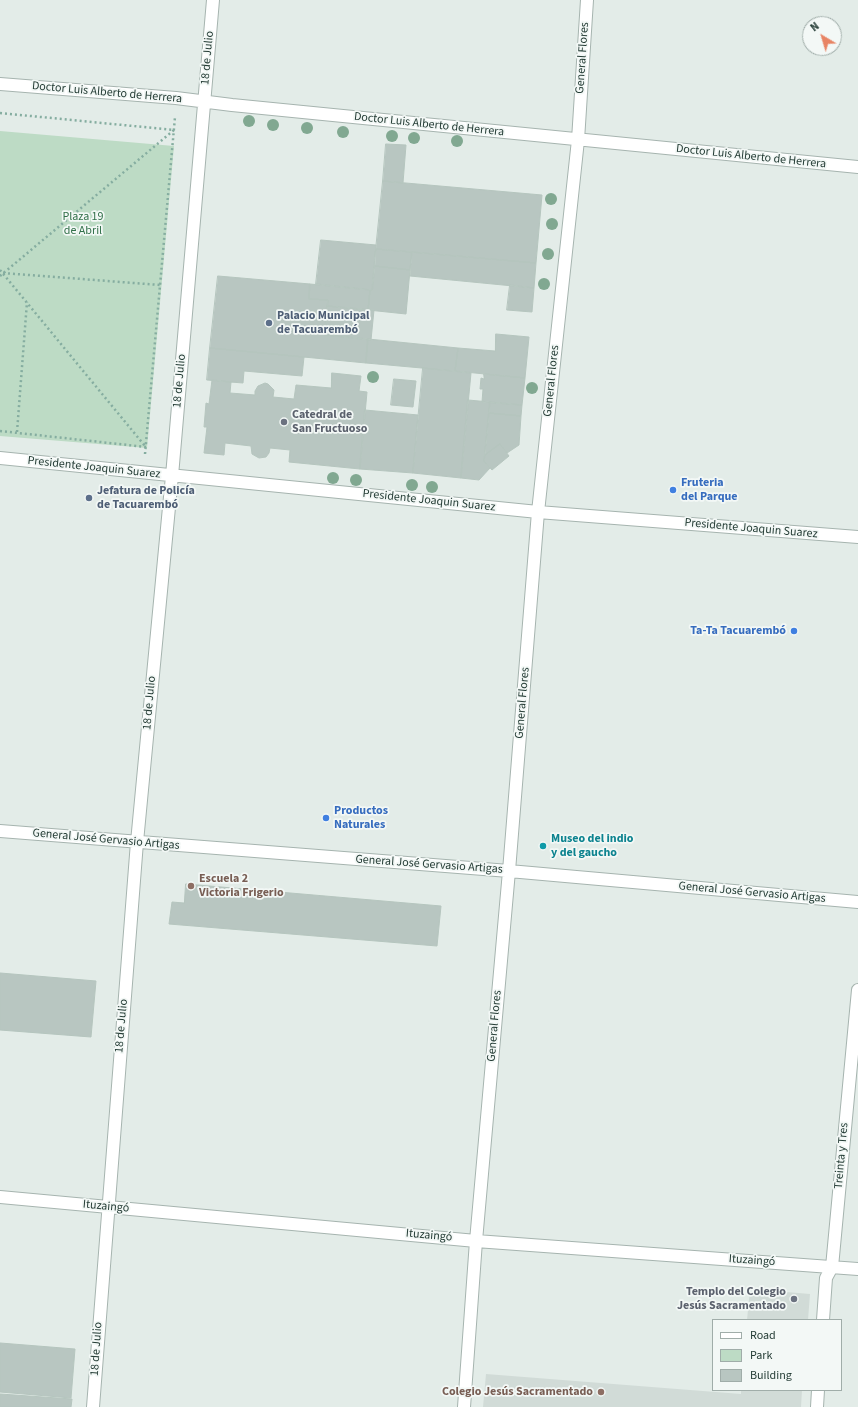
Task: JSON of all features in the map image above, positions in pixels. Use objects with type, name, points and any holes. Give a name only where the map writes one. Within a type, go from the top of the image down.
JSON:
[{"type":"street","name":"18 de Julio","points":[[92,1407],[137,842],[172,476],[213,0]]},
{"type":"street","name":"General Flores","points":[[464,1407],[476,1241],[509,871],[538,512],[578,140],[587,0]]},
{"type":"street","name":"Doctor Luis Alberto de Herrera","points":[[0,84],[176,98],[578,140],[858,167]]},
{"type":"street","name":"Presidente Joaquin Suarez","points":[[0,458],[538,512],[858,537]]},
{"type":"street","name":"General José Gervasio Artigas","points":[[0,831],[509,871],[858,902]]},
{"type":"street","name":"Treinta y Tres","points":[[823,1319],[826,1278],[832,1267],[858,990]]},
{"type":"street","name":"Ituzaingó","points":[[0,1197],[476,1241],[858,1269]]},
{"type":"street","points":[[817,1407],[818,1391]]},
{"type":"path","points":[[0,113],[174,130]]},
{"type":"path","points":[[1,274],[174,130]]},
{"type":"path","points":[[147,438],[174,130]]},
{"type":"path","points":[[0,270],[1,274],[27,302],[146,447],[0,431]]},
{"type":"path","points":[[1,274],[160,285]]},
{"type":"path","points":[[17,432],[27,302]]},
{"type":"shaded area","points":[[750,1289],[810,1294],[808,1319],[747,1319]]},
{"type":"shaded area","name":"Colegio Jesús Sacramentado","points":[[486,1374],[741,1394],[741,1391],[802,1391],[801,1407],[483,1407]]},
{"type":"green space","name":"Plaza 19 de Abril","points":[[0,131],[174,146],[147,448],[0,436]]},
{"type":"building","points":[[386,144],[406,145],[403,183],[383,181]]},
{"type":"building","points":[[383,181],[542,195],[536,263],[376,249]]},
{"type":"building","points":[[321,240],[376,245],[372,290],[316,284]]},
{"type":"building","points":[[376,249],[412,252],[410,270],[375,266]]},
{"type":"building","points":[[412,252],[536,263],[534,288],[410,276]]},
{"type":"building","points":[[375,266],[410,270],[406,314],[368,310]]},
{"type":"building","name":"Palacio Municipal de Tacuarembó","points":[[218,276],[310,284],[309,299],[328,300],[325,335],[368,339],[366,363],[210,348]]},
{"type":"building","points":[[310,284],[370,290],[368,310],[327,306],[328,300],[309,299]]},
{"type":"building","points":[[510,285],[534,288],[532,312],[507,310]]},
{"type":"building","points":[[327,306],[374,310],[371,340],[325,335]]},
{"type":"building","points":[[496,334],[529,337],[525,378],[455,371],[458,348],[495,351]]},
{"type":"building","points":[[368,339],[458,348],[455,371],[366,363]]},
{"type":"building","points":[[210,348],[304,357],[302,376],[244,371],[243,383],[207,380]]},
{"type":"building","points":[[423,368],[471,373],[461,478],[413,473]]},
{"type":"building","name":"Catedral de San Fructuoso","points":[[332,373],[361,376],[359,391],[367,392],[360,469],[289,462],[290,450],[270,448],[266,457],[259,458],[252,454],[251,446],[225,443],[224,455],[204,453],[207,427],[204,427],[206,403],[209,404],[212,380],[231,382],[230,393],[255,395],[255,391],[258,386],[265,383],[274,390],[273,397],[294,399],[296,385],[331,388]]},
{"type":"building","points":[[484,374],[525,378],[522,405],[482,402],[483,389],[480,389],[481,378],[484,379]]},
{"type":"building","points":[[394,379],[416,381],[413,407],[391,405]]},
{"type":"building","points":[[468,400],[490,402],[484,461],[490,468],[479,480],[461,478]]},
{"type":"building","points":[[490,402],[522,405],[521,416],[489,413]]},
{"type":"building","points":[[365,410],[418,415],[413,473],[360,469]]},
{"type":"building","points":[[489,413],[521,416],[519,445],[507,453],[500,444],[485,455]]},
{"type":"building","points":[[500,444],[509,456],[492,470],[484,461],[485,455]]},
{"type":"building","points":[[186,884],[441,906],[437,946],[169,924],[172,902],[184,903]]},
{"type":"building","points":[[0,973],[96,981],[91,1037],[0,1030]]},
{"type":"building","points":[[0,1343],[75,1349],[71,1398],[0,1392]]},
{"type":"building","points":[[0,1394],[72,1399],[71,1407],[0,1407]]},
{"type":"place","name":"Palacio Municipal de Tacuarembó","points":[[269,323]]},
{"type":"place","name":"Catedral de San Fructuoso","points":[[284,422]]},
{"type":"place","name":"Fruteria del Parque","points":[[673,490]]},
{"type":"place","name":"Jefatura de Policía de Tacuarembó","points":[[89,498]]},
{"type":"place","name":"Ta-Ta Tacuarembó","points":[[794,631]]},
{"type":"place","name":"Productos Naturales","points":[[326,818]]},
{"type":"place","name":"Museo del indio y del gaucho","points":[[543,846]]},
{"type":"place","name":"Escuela 2 Victoria Frigerio","points":[[191,886]]},
{"type":"place","name":"Templo del Colegio Jesús Sacramentado","points":[[794,1299]]},
{"type":"place","name":"Colegio Jesús Sacramentado","points":[[601,1392]]}]
